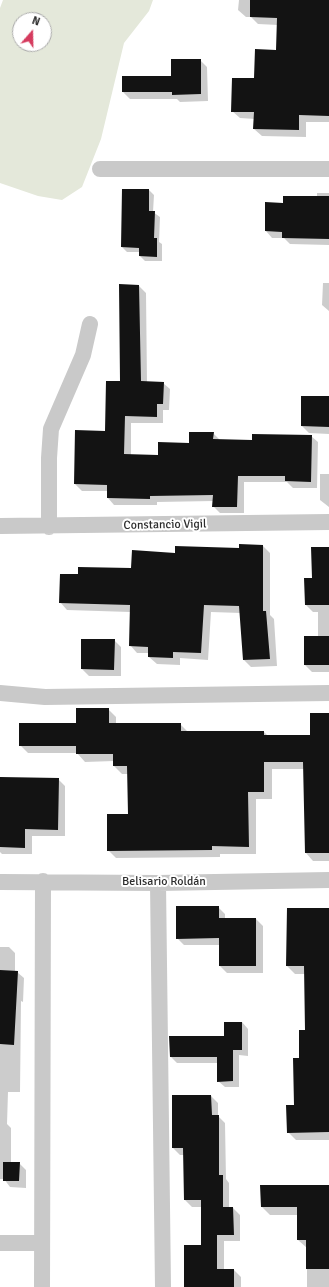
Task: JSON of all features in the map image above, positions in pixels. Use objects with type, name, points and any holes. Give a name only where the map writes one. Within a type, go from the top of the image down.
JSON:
[{"type":"street","points":[[100,169],[329,169]]},
{"type":"street","points":[[48,527],[51,429],[83,356],[90,324]]},
{"type":"street","name":"Constancio Vigil","points":[[0,526],[48,527],[329,522]]},
{"type":"street","points":[[0,693],[45,697],[329,693]]},
{"type":"street","name":"Belisario Roldán","points":[[0,882],[43,881],[158,883],[329,880]]},
{"type":"street","points":[[42,1287],[43,881]]},
{"type":"street","points":[[158,883],[163,1287]]},
{"type":"street","points":[[0,1243],[42,1243]]},
{"type":"shaded area","points":[[3,0],[153,0],[149,11],[124,43],[101,139],[82,187],[62,200],[38,196],[0,183],[0,8]]},
{"type":"building","points":[[250,0],[329,0],[329,116],[299,115],[299,130],[253,129],[254,112],[231,112],[232,78],[254,78],[255,49],[276,50],[277,18],[250,17]]},
{"type":"building","points":[[171,59],[201,59],[201,94],[172,95],[172,92],[122,92],[122,76],[171,76]]},
{"type":"building","points":[[122,189],[149,189],[149,211],[155,211],[154,238],[157,238],[157,257],[139,256],[139,248],[121,247]]},
{"type":"building","points":[[283,196],[329,196],[329,239],[282,238],[282,232],[265,231],[265,202],[283,203]]},
{"type":"building","points":[[119,284],[139,285],[141,381],[164,382],[163,404],[157,404],[157,417],[125,416],[124,454],[158,455],[158,442],[189,443],[189,432],[214,432],[213,439],[252,440],[252,434],[312,435],[311,482],[285,481],[285,476],[238,476],[237,507],[212,507],[213,495],[150,496],[150,499],[107,498],[107,485],[74,484],[75,430],[105,431],[106,381],[120,381]]},
{"type":"building","points":[[301,396],[329,396],[329,427],[301,426]]},
{"type":"building","points":[[239,544],[263,545],[263,611],[266,611],[270,659],[243,660],[239,606],[204,605],[201,653],[173,652],[173,658],[148,657],[148,647],[129,646],[130,605],[59,603],[60,574],[78,574],[78,567],[131,568],[132,550],[175,553],[175,546],[239,548]]},
{"type":"building","points":[[311,547],[329,547],[329,605],[305,605],[304,578],[312,578]]},
{"type":"building","points":[[304,636],[329,636],[329,665],[304,665]]},
{"type":"building","points":[[81,639],[115,639],[114,670],[81,669]]},
{"type":"building","points":[[76,708],[109,708],[109,723],[181,723],[181,731],[264,731],[264,735],[310,735],[310,713],[329,713],[329,853],[305,853],[303,762],[264,762],[264,792],[248,792],[249,847],[212,846],[212,850],[107,851],[107,814],[128,814],[127,766],[113,766],[113,754],[76,754],[76,746],[19,746],[19,723],[76,723]]},
{"type":"building","points":[[0,777],[59,778],[58,830],[25,829],[25,848],[0,847]]},
{"type":"building","points":[[176,906],[219,906],[219,918],[256,918],[256,966],[219,966],[219,938],[176,939]]},
{"type":"building","points":[[287,908],[329,908],[329,1132],[287,1133],[286,1105],[294,1105],[293,1058],[299,1058],[299,1030],[305,1030],[304,966],[286,966]]},
{"type":"building","points":[[0,970],[18,971],[14,1045],[0,1044]]},
{"type":"building","points":[[224,1022],[242,1022],[242,1050],[233,1050],[233,1081],[217,1082],[217,1057],[170,1057],[169,1036],[224,1036]]},
{"type":"building","points":[[172,1095],[211,1095],[212,1115],[219,1115],[219,1175],[223,1175],[223,1207],[233,1207],[234,1235],[217,1235],[217,1269],[234,1269],[234,1287],[184,1287],[184,1245],[201,1245],[201,1200],[184,1200],[183,1148],[172,1148]]},
{"type":"building","points":[[3,1162],[20,1162],[19,1181],[3,1181]]},
{"type":"building","points":[[260,1185],[329,1185],[329,1269],[306,1269],[306,1240],[297,1240],[297,1207],[261,1207]]}]
